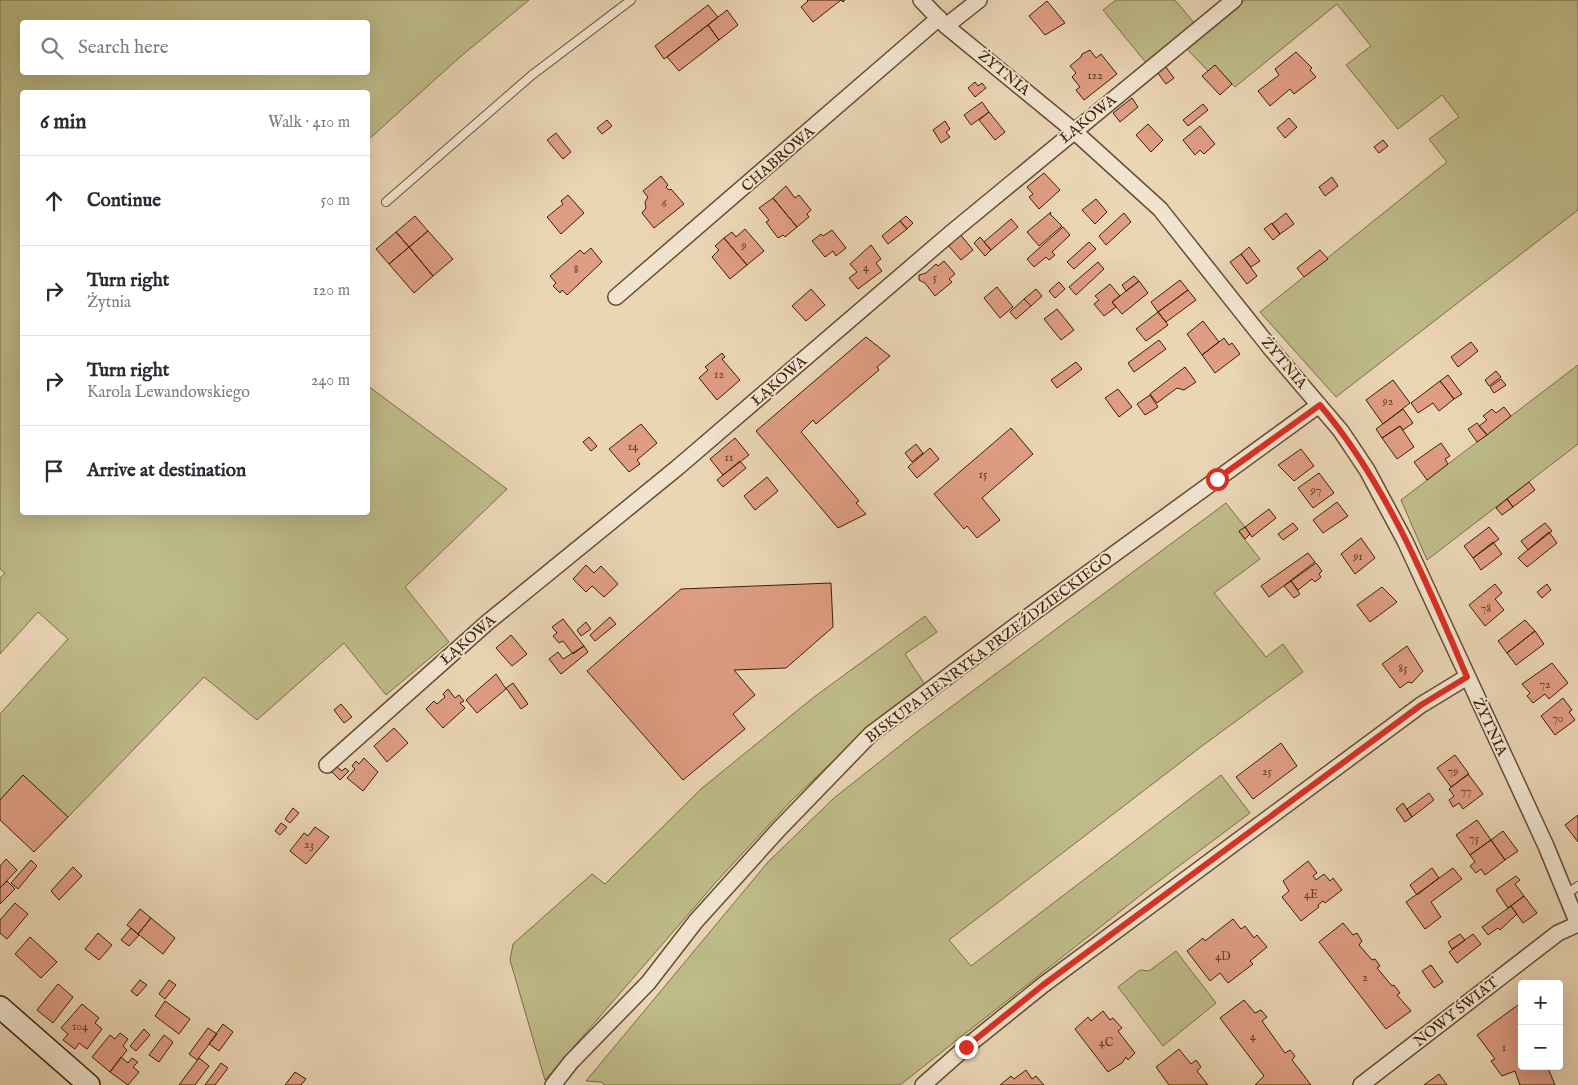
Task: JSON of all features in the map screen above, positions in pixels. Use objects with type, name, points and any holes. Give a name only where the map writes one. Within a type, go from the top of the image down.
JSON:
[{"type":"street","name":"ŻYTNIA","points":[[920,0],[942,22],[1074,131],[1160,210],[1341,430],[1367,470],[1405,541],[1467,677],[1572,890],[1578,924]]},
{"type":"street","name":"CHABROWA","points":[[616,298],[942,22],[979,0]]},
{"type":"street","name":"ŁĄKOWA","points":[[327,765],[488,622],[678,468],[951,232],[1234,0]]},
{"type":"street","name":"BISKUPA HENRYKA PRZEŹDZIECKIEGO","points":[[553,1085],[571,1062],[648,983],[696,921],[767,842],[871,734],[1026,618],[1320,405]]},
{"type":"street","points":[[922,1085],[972,1041],[1043,985],[1421,705],[1467,677]]},
{"type":"street","name":"NOWY ŚWIAT","points":[[1361,1085],[1558,933],[1578,924]]},
{"type":"street","points":[[0,1007],[89,1085]]},
{"type":"lane","points":[[386,202],[532,75],[631,0]]},
{"type":"shaded area","points":[[0,0],[529,0],[460,57],[370,138],[370,90],[20,90],[20,515],[370,515],[370,387],[507,489],[405,587],[449,642],[386,695],[344,643],[257,720],[204,677],[68,817],[23,775],[0,800],[0,714],[68,639],[38,612],[0,654],[0,578],[5,573],[0,569]]},
{"type":"shaded area","points":[[1116,0],[1175,0],[1195,24],[1147,64],[1103,10]]},
{"type":"shaded area","points":[[1245,0],[1578,0],[1578,210],[1336,397],[1260,312],[1447,162],[1429,139],[1459,117],[1442,95],[1398,129],[1346,65],[1371,46],[1337,4],[1235,87],[1215,66],[1208,71],[1187,49]]},
{"type":"shaded area","points":[[1578,365],[1578,444],[1427,560],[1401,500]]},
{"type":"shaded area","points":[[1226,503],[1245,527],[1239,532],[1260,559],[1214,593],[1266,657],[1283,644],[1303,672],[1202,746],[949,940],[971,966],[1221,775],[1250,813],[1151,887],[900,1085],[605,1085],[601,1082],[586,1081],[768,862],[834,798],[916,733]]},
{"type":"shaded area","points":[[925,616],[937,632],[905,654],[926,686],[854,741],[791,801],[717,881],[545,1080],[510,960],[513,944],[592,874],[605,884],[701,789],[814,697]]},
{"type":"shaded area","points":[[1176,951],[1216,1003],[1163,1046],[1118,987],[1140,970],[1149,971]]},
{"type":"building","points":[[807,0],[841,0],[813,22],[801,7]]},
{"type":"building","points":[[1047,1],[1065,23],[1045,35],[1029,16]]},
{"type":"building","points":[[708,5],[718,17],[664,59],[655,46]]},
{"type":"building","points":[[727,10],[738,25],[719,40],[708,25]]},
{"type":"building","points":[[708,25],[719,40],[679,71],[667,57]]},
{"type":"building","points":[[1090,50],[1096,58],[1101,54],[1117,74],[1084,100],[1076,90],[1080,87],[1072,77],[1076,73],[1070,66],[1082,54]]},
{"type":"building","points":[[1296,52],[1312,68],[1310,70],[1316,77],[1294,94],[1290,89],[1270,106],[1258,91],[1279,75],[1275,69]]},
{"type":"building","points":[[1215,65],[1232,84],[1220,95],[1202,76]]},
{"type":"building","points":[[1165,66],[1174,78],[1166,84],[1157,72]]},
{"type":"building","points":[[975,82],[978,86],[982,83],[986,88],[975,97],[968,88]]},
{"type":"building","points":[[1132,98],[1138,107],[1120,122],[1113,113]]},
{"type":"building","points":[[982,102],[989,112],[971,125],[964,115]]},
{"type":"building","points":[[1203,104],[1208,110],[1188,126],[1183,120]]},
{"type":"building","points":[[989,112],[1005,132],[995,140],[979,120]]},
{"type":"building","points":[[1289,118],[1297,127],[1285,138],[1277,128]]},
{"type":"building","points":[[607,120],[612,126],[602,134],[597,128]]},
{"type":"building","points":[[945,121],[950,129],[946,132],[950,137],[941,143],[933,130]]},
{"type":"building","points":[[1148,124],[1163,140],[1151,152],[1136,135]]},
{"type":"building","points":[[1200,126],[1215,144],[1204,154],[1200,150],[1195,155],[1183,140]]},
{"type":"building","points":[[556,133],[571,152],[563,159],[547,140]]},
{"type":"building","points":[[1383,140],[1388,146],[1379,153],[1374,147]]},
{"type":"building","points":[[1044,173],[1060,190],[1039,209],[1029,197],[1033,194],[1027,187]]},
{"type":"building","points":[[661,176],[668,185],[666,187],[669,190],[671,189],[684,204],[654,228],[642,213],[646,208],[645,202],[648,197],[643,191]]},
{"type":"building","points":[[1332,177],[1338,186],[1325,196],[1319,187]]},
{"type":"building","points":[[786,186],[795,198],[799,195],[811,210],[807,214],[809,217],[797,227],[773,198]]},
{"type":"building","points":[[568,195],[584,213],[561,234],[547,217],[563,204],[561,201]]},
{"type":"building","points":[[773,198],[797,227],[785,237],[783,235],[778,238],[766,222],[769,220],[759,208]]},
{"type":"building","points":[[1096,199],[1107,212],[1095,224],[1082,210]]},
{"type":"building","points":[[1051,212],[1050,214],[1062,226],[1039,246],[1027,232]]},
{"type":"building","points":[[1124,213],[1131,222],[1106,245],[1099,236]]},
{"type":"building","points":[[1286,213],[1294,224],[1280,234],[1272,224]]},
{"type":"building","points":[[415,216],[428,231],[409,247],[396,232]]},
{"type":"building","points":[[906,216],[913,223],[907,229],[900,221]]},
{"type":"building","points":[[1011,219],[1018,227],[991,250],[984,242]]},
{"type":"building","points":[[900,221],[907,229],[888,244],[882,236]]},
{"type":"building","points":[[1272,223],[1280,234],[1273,240],[1264,229]]},
{"type":"building","points":[[1063,227],[1070,235],[1052,252],[1055,255],[1049,260],[1046,257],[1034,267],[1027,259]]},
{"type":"building","points":[[745,229],[764,251],[747,265],[724,238],[732,232],[736,237]]},
{"type":"building","points":[[832,230],[846,248],[836,256],[833,251],[825,257],[812,241],[821,234],[823,236]]},
{"type":"building","points":[[428,231],[453,259],[433,276],[409,247]]},
{"type":"building","points":[[396,232],[409,247],[389,264],[376,249]]},
{"type":"building","points":[[959,233],[973,250],[961,260],[947,244]]},
{"type":"building","points":[[980,237],[991,250],[985,256],[974,243]]},
{"type":"building","points":[[724,238],[747,265],[730,279],[712,257],[719,250],[715,246]]},
{"type":"building","points":[[1089,242],[1096,249],[1074,269],[1067,262]]},
{"type":"building","points":[[871,245],[881,259],[876,263],[882,271],[858,289],[849,278],[857,272],[850,264]]},
{"type":"building","points":[[409,247],[433,276],[414,293],[389,264]]},
{"type":"building","points":[[1249,247],[1260,261],[1251,267],[1241,254]]},
{"type":"building","points":[[591,248],[602,262],[567,295],[562,290],[560,293],[553,286],[556,283],[550,276],[580,250],[584,254]]},
{"type":"building","points":[[1320,250],[1328,259],[1304,277],[1297,268]]},
{"type":"building","points":[[1241,254],[1257,276],[1247,284],[1230,262]]},
{"type":"building","points":[[944,261],[955,274],[949,279],[952,282],[935,296],[925,283],[919,280],[919,275],[926,273],[936,264],[938,266]]},
{"type":"building","points":[[1098,262],[1104,269],[1076,295],[1069,287]]},
{"type":"building","points":[[1134,276],[1139,281],[1126,291],[1122,285]]},
{"type":"building","points":[[1180,280],[1188,290],[1158,312],[1151,302]]},
{"type":"building","points":[[1139,281],[1148,293],[1122,314],[1112,302]]},
{"type":"building","points":[[1059,282],[1065,289],[1055,298],[1049,291]]},
{"type":"building","points":[[1110,284],[1120,296],[1112,302],[1116,307],[1104,316],[1094,304],[1099,300],[1095,296]]},
{"type":"building","points":[[997,287],[1013,307],[1000,318],[984,298]]},
{"type":"building","points":[[811,289],[825,305],[806,321],[792,306]]},
{"type":"building","points":[[1036,289],[1042,296],[1031,306],[1024,299]]},
{"type":"building","points":[[1188,290],[1196,300],[1166,322],[1158,312]]},
{"type":"building","points":[[1024,299],[1031,306],[1016,319],[1010,312]]},
{"type":"building","points":[[1057,309],[1074,330],[1061,340],[1044,319]]},
{"type":"building","points":[[1158,312],[1168,325],[1146,341],[1136,329]]},
{"type":"building","points":[[1203,321],[1219,342],[1202,355],[1187,334]]},
{"type":"building","points":[[866,337],[890,356],[877,367],[879,370],[816,424],[813,420],[801,432],[859,501],[856,503],[866,514],[838,528],[756,431]]},
{"type":"building","points":[[1224,338],[1229,345],[1232,343],[1240,354],[1215,373],[1202,355]]},
{"type":"building","points":[[1159,340],[1166,349],[1134,372],[1128,363]]},
{"type":"building","points":[[1471,342],[1478,351],[1458,367],[1451,357]]},
{"type":"building","points":[[722,353],[725,357],[722,359],[740,380],[717,400],[699,378],[708,370],[705,367]]},
{"type":"building","points":[[1076,362],[1082,369],[1057,388],[1051,380]]},
{"type":"building","points":[[1185,367],[1196,382],[1184,390],[1177,388],[1157,403],[1150,394]]},
{"type":"building","points":[[1496,371],[1501,377],[1489,386],[1485,380]]},
{"type":"building","points":[[1448,375],[1462,394],[1454,399],[1440,381]]},
{"type":"building","points":[[1501,379],[1506,385],[1494,393],[1490,387]]},
{"type":"building","points":[[1393,380],[1410,403],[1383,424],[1366,400]]},
{"type":"building","points":[[1440,381],[1454,399],[1439,411],[1433,403],[1418,413],[1411,403]]},
{"type":"building","points":[[1118,389],[1132,407],[1119,417],[1105,398]]},
{"type":"building","points":[[1150,395],[1158,407],[1145,415],[1137,404]]},
{"type":"building","points":[[1504,407],[1511,416],[1487,435],[1479,426],[1487,420],[1483,416],[1492,409],[1496,413]]},
{"type":"building","points":[[1403,409],[1413,423],[1403,430],[1400,426],[1382,438],[1376,429]]},
{"type":"building","points":[[1477,423],[1487,435],[1477,442],[1468,429]]},
{"type":"building","points":[[641,424],[657,443],[637,460],[640,464],[629,472],[609,449]]},
{"type":"building","points":[[1400,426],[1414,447],[1397,459],[1382,438]]},
{"type":"building","points":[[1011,428],[1033,454],[982,498],[1000,520],[977,538],[967,526],[964,529],[934,494]]},
{"type":"building","points":[[589,437],[597,446],[591,451],[583,442]]},
{"type":"building","points":[[735,438],[749,455],[723,475],[710,459]]},
{"type":"building","points":[[1441,443],[1450,456],[1445,459],[1448,464],[1427,480],[1414,462]]},
{"type":"building","points":[[916,444],[923,453],[912,462],[905,453]]},
{"type":"building","points":[[930,448],[939,459],[917,478],[908,467]]},
{"type":"building","points":[[1301,449],[1314,466],[1294,481],[1278,465]]},
{"type":"building","points":[[740,461],[746,468],[723,487],[717,480]]},
{"type":"building","points":[[1319,473],[1334,493],[1313,508],[1298,488]]},
{"type":"building","points":[[767,477],[778,491],[755,510],[744,496]]},
{"type":"building","points":[[1529,482],[1535,490],[1513,507],[1507,499]]},
{"type":"building","points":[[1507,499],[1513,507],[1502,515],[1496,508]]},
{"type":"building","points":[[1337,502],[1348,516],[1323,533],[1313,520]]},
{"type":"building","points":[[1269,509],[1276,518],[1252,537],[1245,527]]},
{"type":"building","points":[[1293,523],[1298,529],[1283,540],[1278,534]]},
{"type":"building","points":[[1545,523],[1552,531],[1528,550],[1521,541]]},
{"type":"building","points":[[1245,527],[1250,534],[1245,539],[1239,531]]},
{"type":"building","points":[[1489,527],[1499,539],[1473,558],[1464,546]]},
{"type":"building","points":[[1549,532],[1557,543],[1527,567],[1518,558]]},
{"type":"building","points":[[1361,538],[1375,558],[1355,574],[1341,554]]},
{"type":"building","points":[[1493,542],[1502,554],[1481,570],[1473,558]]},
{"type":"building","points":[[1308,553],[1315,562],[1269,597],[1261,586]]},
{"type":"building","points":[[1316,563],[1322,571],[1319,574],[1321,577],[1315,582],[1312,579],[1298,590],[1291,581]]},
{"type":"building","points":[[586,565],[594,573],[601,566],[618,584],[604,597],[592,586],[586,592],[573,579]]},
{"type":"building","points":[[1291,581],[1300,594],[1294,598],[1284,586]]},
{"type":"building","points":[[831,583],[833,627],[786,668],[734,670],[755,695],[733,714],[745,729],[683,780],[587,671],[681,589]]},
{"type":"building","points":[[1495,584],[1502,593],[1495,599],[1504,610],[1485,626],[1469,605]]},
{"type":"building","points":[[1547,584],[1551,590],[1542,598],[1537,592]]},
{"type":"building","points":[[1382,587],[1397,602],[1370,622],[1357,605]]},
{"type":"building","points":[[610,617],[616,624],[595,641],[590,635]]},
{"type":"building","points":[[563,619],[584,646],[573,654],[563,641],[559,643],[553,636],[557,633],[552,627]]},
{"type":"building","points":[[1525,620],[1535,631],[1507,653],[1498,641]]},
{"type":"building","points":[[586,622],[591,629],[581,636],[577,630]]},
{"type":"building","points":[[1535,631],[1544,644],[1516,665],[1507,653]]},
{"type":"building","points":[[511,635],[527,654],[512,666],[496,648]]},
{"type":"building","points":[[584,646],[588,652],[561,674],[549,659],[558,652],[563,659]]},
{"type":"building","points":[[1407,646],[1423,671],[1412,683],[1408,682],[1400,688],[1382,664]]},
{"type":"building","points":[[1552,663],[1568,683],[1549,699],[1545,694],[1533,703],[1527,696],[1530,693],[1522,684]]},
{"type":"building","points":[[496,674],[506,689],[477,713],[466,700]]},
{"type":"building","points":[[513,683],[528,704],[521,709],[506,688]]},
{"type":"building","points":[[448,689],[455,698],[459,695],[464,701],[460,703],[465,708],[443,728],[426,709],[434,701],[437,704],[445,697],[443,694]]},
{"type":"building","points":[[1563,698],[1572,710],[1569,712],[1575,720],[1555,735],[1541,716]]},
{"type":"building","points":[[341,704],[352,717],[344,723],[334,710]]},
{"type":"building","points":[[394,728],[408,743],[387,762],[374,746]]},
{"type":"building","points":[[1281,743],[1297,766],[1253,799],[1236,777]]},
{"type":"building","points":[[1455,755],[1469,774],[1451,787],[1437,768]]},
{"type":"building","points":[[364,758],[378,772],[363,791],[347,778],[355,769],[352,766],[356,761],[359,764]]},
{"type":"building","points":[[336,766],[342,771],[345,768],[349,771],[340,780],[331,771]]},
{"type":"building","points":[[1468,774],[1483,794],[1463,809],[1459,803],[1453,807],[1449,800],[1454,796],[1449,789]]},
{"type":"building","points":[[23,775],[68,817],[34,852],[0,820],[0,800]]},
{"type":"building","points":[[1429,793],[1434,800],[1412,817],[1407,809]]},
{"type":"building","points":[[1403,803],[1412,817],[1405,822],[1396,809]]},
{"type":"building","points":[[293,808],[299,813],[290,823],[285,819]]},
{"type":"building","points":[[1578,815],[1578,842],[1565,825]]},
{"type":"building","points":[[1477,820],[1491,840],[1470,855],[1456,835]]},
{"type":"building","points":[[281,823],[287,827],[280,835],[275,831]]},
{"type":"building","points":[[315,827],[329,837],[306,864],[290,851],[304,833],[308,836]]},
{"type":"building","points":[[1503,831],[1518,851],[1505,860],[1491,840]]},
{"type":"building","points":[[1491,840],[1505,860],[1485,875],[1481,869],[1476,873],[1470,866],[1475,862],[1470,855]]},
{"type":"building","points":[[6,859],[17,870],[0,888],[0,866]]},
{"type":"building","points":[[31,860],[37,866],[18,889],[11,883]]},
{"type":"building","points":[[1308,861],[1317,873],[1313,876],[1316,880],[1324,874],[1330,881],[1333,878],[1342,890],[1325,903],[1323,901],[1318,905],[1319,907],[1301,921],[1282,897],[1289,891],[1283,881]]},
{"type":"building","points":[[73,867],[82,876],[59,900],[51,891]]},
{"type":"building","points":[[1432,868],[1439,878],[1417,895],[1410,885]]},
{"type":"building","points":[[1453,868],[1462,879],[1431,902],[1441,917],[1425,929],[1406,902]]},
{"type":"building","points":[[1516,876],[1520,880],[1515,884],[1524,896],[1508,908],[1496,890]]},
{"type":"building","points":[[7,881],[15,889],[0,904],[0,888]]},
{"type":"building","points":[[1524,896],[1537,913],[1523,923],[1511,906]]},
{"type":"building","points":[[15,903],[28,914],[7,939],[0,933],[0,920]]},
{"type":"building","points":[[1511,906],[1517,914],[1500,930],[1498,928],[1488,935],[1482,927]]},
{"type":"building","points":[[140,909],[151,918],[138,934],[127,925]]},
{"type":"building","points":[[151,918],[175,938],[163,954],[138,934]]},
{"type":"building","points":[[1233,919],[1241,929],[1245,926],[1254,938],[1257,935],[1267,947],[1250,961],[1253,964],[1228,983],[1220,973],[1210,981],[1187,951],[1203,938],[1205,941]]},
{"type":"building","points":[[1343,923],[1353,935],[1357,933],[1362,941],[1359,945],[1372,960],[1375,959],[1380,966],[1377,968],[1392,986],[1394,985],[1400,993],[1397,995],[1411,1011],[1386,1029],[1319,942]]},
{"type":"building","points":[[131,928],[139,935],[129,946],[121,940]]},
{"type":"building","points":[[98,933],[112,945],[99,960],[85,949]]},
{"type":"building","points":[[1460,934],[1465,940],[1452,949],[1448,942]]},
{"type":"building","points":[[1473,934],[1481,944],[1457,963],[1449,952]]},
{"type":"building","points":[[30,937],[57,962],[41,978],[15,954]]},
{"type":"building","points":[[1431,965],[1443,982],[1434,988],[1422,971]]},
{"type":"building","points":[[140,980],[147,985],[137,996],[131,991]]},
{"type":"building","points":[[169,980],[176,985],[165,999],[159,994]]},
{"type":"building","points":[[58,984],[73,997],[53,1023],[37,1010]]},
{"type":"building","points":[[1244,1000],[1255,1013],[1261,1010],[1267,1017],[1262,1021],[1285,1053],[1290,1050],[1295,1056],[1292,1060],[1311,1085],[1255,1085],[1264,1076],[1220,1018]]},
{"type":"building","points":[[165,1001],[190,1019],[179,1034],[155,1016]]},
{"type":"building","points":[[82,1004],[99,1018],[95,1023],[102,1029],[87,1049],[79,1043],[75,1049],[63,1040],[68,1034],[61,1028]]},
{"type":"building","points":[[1518,1005],[1518,1070],[1549,1070],[1555,1085],[1520,1085],[1515,1071],[1502,1076],[1491,1061],[1495,1059],[1477,1035]]},
{"type":"building","points":[[1103,1011],[1110,1020],[1113,1018],[1122,1028],[1118,1031],[1135,1053],[1128,1060],[1126,1057],[1122,1063],[1108,1072],[1075,1029],[1088,1017],[1091,1021]]},
{"type":"building","points":[[223,1024],[233,1032],[219,1051],[209,1044]]},
{"type":"building","points":[[208,1028],[217,1034],[197,1060],[189,1054]]},
{"type":"building","points":[[144,1029],[150,1035],[136,1051],[130,1046]]},
{"type":"building","points":[[120,1033],[128,1039],[123,1046],[127,1050],[110,1072],[92,1057],[110,1035],[115,1039]]},
{"type":"building","points":[[164,1035],[173,1042],[159,1062],[149,1055]]},
{"type":"building","points":[[1179,1049],[1191,1064],[1196,1060],[1201,1067],[1197,1071],[1208,1085],[1169,1085],[1156,1067]]},
{"type":"building","points":[[121,1057],[128,1063],[132,1058],[138,1062],[133,1067],[139,1072],[128,1085],[110,1072]]},
{"type":"building","points":[[199,1058],[209,1066],[195,1085],[179,1085]]},
{"type":"building","points":[[221,1063],[228,1068],[215,1085],[205,1085]]},
{"type":"building","points":[[1026,1070],[1032,1079],[1036,1076],[1044,1085],[1000,1085],[1011,1076],[1014,1079]]},
{"type":"building","points":[[295,1072],[306,1079],[301,1085],[285,1085]]},
{"type":"building","points":[[1439,1074],[1447,1085],[1424,1085]]},
{"type":"route","points":[[966,1047],[1007,1012],[1421,705],[1467,677],[1405,541],[1367,470],[1341,430],[1320,405],[1217,479]]}]
